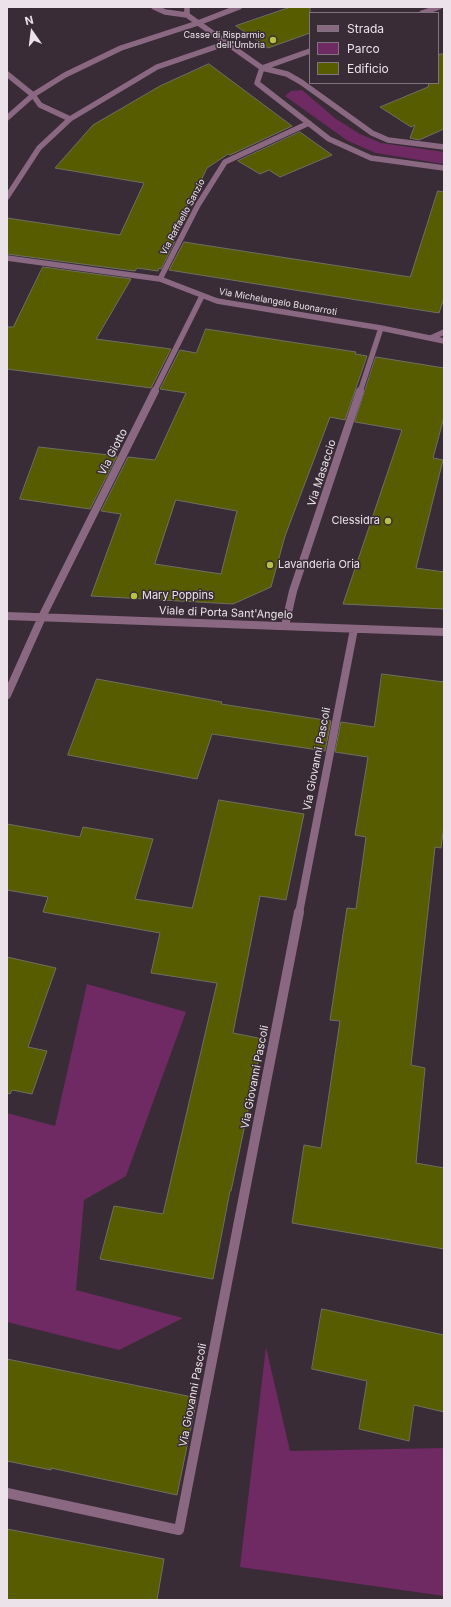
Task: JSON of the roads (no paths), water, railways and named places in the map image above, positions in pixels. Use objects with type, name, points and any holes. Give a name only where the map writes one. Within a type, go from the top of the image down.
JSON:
[{"type":"street","points":[[154,7],[165,12],[186,15],[262,68],[287,74],[302,82],[372,133],[388,140],[444,147]]},
{"type":"street","points":[[186,15],[187,7]]},
{"type":"street","points":[[7,118],[32,95],[65,75],[121,48],[198,23],[239,7]]},
{"type":"street","points":[[425,12],[439,7]]},
{"type":"street","points":[[7,197],[39,148],[70,119],[157,67],[227,43]]},
{"type":"street","points":[[262,68],[309,51]]},
{"type":"street","points":[[262,68],[257,84],[330,138],[371,158],[444,168]]},
{"type":"street","points":[[7,74],[32,95],[40,105],[70,119]]},
{"type":"street","name":"Via Raffaello Sanzio","points":[[160,279],[198,205],[225,162],[309,123]]},
{"type":"street","name":"Via Michelangelo Buonarroti","points":[[7,258],[160,279],[192,290],[202,296],[217,301],[380,328],[444,341]]},
{"type":"street","name":"Via Giotto","points":[[7,695],[42,617],[202,296]]},
{"type":"street","name":"Via Masaccio","points":[[286,626],[293,591],[380,328]]},
{"type":"street","points":[[431,338],[444,332]]},
{"type":"street","name":"Viale di Porta Sant'Angelo","points":[[7,616],[444,632]]},
{"type":"street","name":"Via Giovanni Pascoli","points":[[7,1493],[179,1530],[354,629]]},
{"type":"place","name":"Casse di Risparmio dell'Umbria","points":[[273,40]]},
{"type":"place","name":"Clessidra","points":[[388,521]]},
{"type":"place","name":"Lavanderia Oria","points":[[270,565]]},
{"type":"place","name":"Mary Poppins","points":[[134,596]]}]
